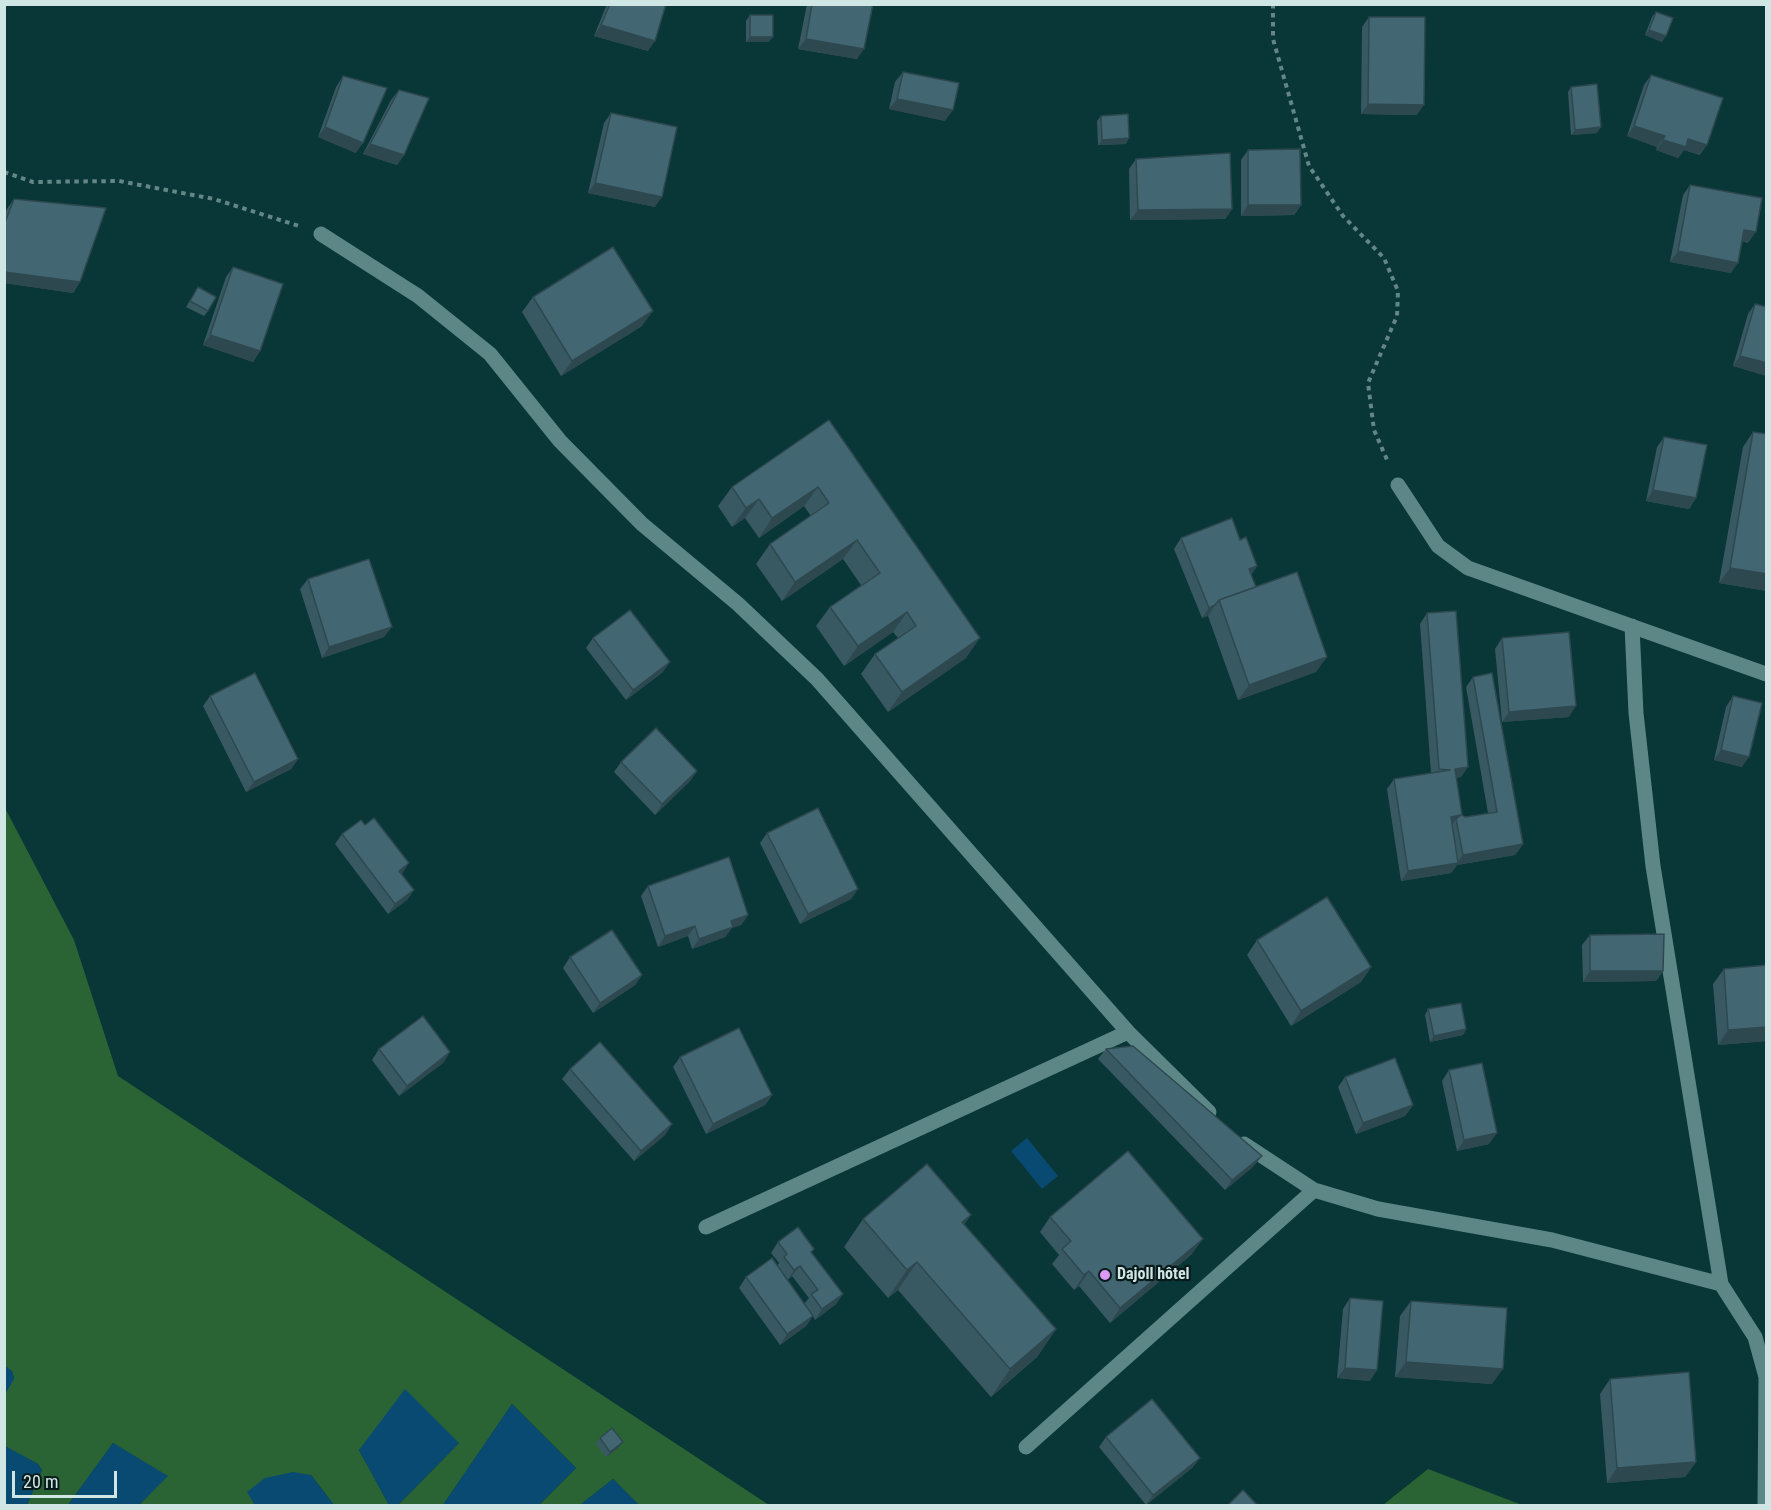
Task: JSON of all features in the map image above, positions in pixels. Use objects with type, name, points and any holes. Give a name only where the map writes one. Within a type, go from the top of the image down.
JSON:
[{"type":"street","points":[[321,234],[418,296],[490,354],[560,441],[642,524],[738,604],[817,679],[1128,1032],[1217,1121]]},
{"type":"street","points":[[1398,485],[1438,546],[1468,568],[1767,674]]},
{"type":"street","points":[[1632,626],[1636,713],[1653,866],[1721,1284],[1755,1336],[1766,1377],[1765,1506]]},
{"type":"street","points":[[706,1227],[1128,1032]]},
{"type":"street","points":[[1233,1137],[1314,1190],[1378,1209],[1552,1240],[1721,1284]]},
{"type":"street","points":[[1026,1447],[1314,1190]]},
{"type":"path","points":[[1273,4],[1273,39],[1309,166],[1343,216],[1384,258],[1398,291],[1397,316],[1368,383],[1374,430],[1398,485]]},
{"type":"path","points":[[4,172],[33,182],[119,181],[214,198],[321,234]]},
{"type":"green space","points":[[4,806],[74,940],[118,1076],[769,1505],[639,1505],[613,1479],[580,1505],[539,1505],[576,1468],[512,1404],[443,1505],[398,1505],[459,1443],[359,1450],[389,1505],[334,1505],[311,1475],[248,1492],[255,1505],[139,1505],[167,1476],[113,1443],[68,1505],[27,1505],[42,1470],[38,1464],[4,1446],[5,1394],[14,1378],[12,1371],[4,1366]]},
{"type":"green space","points":[[1428,1469],[1522,1505],[1383,1505]]},
{"type":"water","points":[[1027,1138],[1058,1176],[1042,1189],[1011,1151]]},
{"type":"water","points":[[5,1366],[12,1371],[14,1379],[5,1394]]},
{"type":"water","points":[[405,1389],[459,1443],[398,1505],[389,1505],[359,1450]]},
{"type":"water","points":[[512,1404],[576,1468],[539,1505],[443,1505]]},
{"type":"water","points":[[113,1443],[168,1476],[139,1505],[68,1505]]},
{"type":"water","points":[[5,1446],[38,1464],[42,1470],[27,1505],[5,1505]]},
{"type":"water","points":[[293,1472],[311,1475],[334,1505],[255,1505],[247,1492],[265,1478]]},
{"type":"water","points":[[613,1479],[639,1505],[580,1505]]},
{"type":"building","points":[[610,4],[666,4],[655,41],[601,25]]},
{"type":"building","points":[[812,4],[873,4],[864,49],[806,39]]},
{"type":"building","points":[[1656,12],[1673,18],[1666,36],[1649,30]]},
{"type":"building","points":[[750,15],[773,15],[773,37],[750,37]]},
{"type":"building","points":[[1369,17],[1425,17],[1424,105],[1368,104]]},
{"type":"building","points":[[903,72],[959,83],[953,110],[897,99]]},
{"type":"building","points":[[1651,75],[1723,98],[1707,145],[1688,139],[1686,147],[1663,140],[1665,136],[1634,126]]},
{"type":"building","points":[[343,76],[387,88],[363,143],[325,127]]},
{"type":"building","points":[[1597,84],[1601,127],[1575,130],[1571,87]]},
{"type":"building","points":[[399,90],[429,98],[404,155],[370,144]]},
{"type":"building","points":[[611,113],[677,127],[662,197],[595,183]]},
{"type":"building","points":[[1128,114],[1129,138],[1102,140],[1101,116]]},
{"type":"building","points":[[1300,149],[1301,205],[1248,205],[1248,150]]},
{"type":"building","points":[[1230,153],[1232,209],[1138,210],[1136,159]]},
{"type":"building","points":[[1690,185],[1762,198],[1756,232],[1744,230],[1738,263],[1678,251]]},
{"type":"building","points":[[14,199],[106,208],[80,282],[4,272],[4,225]]},
{"type":"building","points":[[613,247],[653,311],[572,361],[533,297]]},
{"type":"building","points":[[233,267],[283,284],[260,351],[210,335]]},
{"type":"building","points":[[198,287],[216,297],[208,311],[190,301]]},
{"type":"building","points":[[1755,304],[1767,307],[1767,363],[1740,356]]},
{"type":"building","points":[[829,420],[980,638],[902,692],[875,654],[916,626],[907,612],[858,646],[830,607],[880,573],[857,540],[795,582],[770,544],[829,503],[818,487],[772,518],[759,499],[746,508],[732,487]]},
{"type":"building","points":[[1753,432],[1767,434],[1767,574],[1730,568]]},
{"type":"building","points":[[1664,437],[1707,445],[1696,498],[1653,490]]},
{"type":"building","points":[[1232,518],[1240,540],[1246,537],[1257,566],[1249,569],[1256,587],[1219,600],[1209,608],[1181,538]]},
{"type":"building","points":[[369,559],[392,627],[329,647],[308,579]]},
{"type":"building","points":[[1297,572],[1327,657],[1249,685],[1219,600]]},
{"type":"building","points":[[630,610],[670,662],[633,690],[593,638]]},
{"type":"building","points":[[1456,611],[1468,767],[1455,769],[1462,815],[1465,817],[1497,812],[1473,677],[1492,673],[1523,844],[1463,855],[1456,819],[1461,815],[1451,817],[1458,863],[1408,871],[1394,779],[1450,770],[1439,769],[1427,613]]},
{"type":"building","points":[[1569,632],[1576,706],[1509,712],[1502,638]]},
{"type":"building","points":[[255,673],[298,759],[254,782],[210,696]]},
{"type":"building","points":[[1733,696],[1762,703],[1749,757],[1721,750]]},
{"type":"building","points":[[656,728],[697,771],[662,804],[621,762]]},
{"type":"building","points":[[818,808],[858,889],[808,914],[767,833]]},
{"type":"building","points":[[374,818],[409,863],[399,871],[414,890],[395,904],[342,834],[361,820],[365,825]]},
{"type":"building","points":[[729,857],[748,915],[731,921],[733,927],[699,939],[695,926],[665,936],[648,886]]},
{"type":"building","points":[[1327,897],[1371,967],[1301,1011],[1257,940]]},
{"type":"building","points":[[612,930],[642,975],[600,1003],[570,957]]},
{"type":"building","points":[[1664,934],[1663,971],[1590,971],[1590,935]]},
{"type":"building","points":[[1767,965],[1767,1027],[1728,1030],[1724,969]]},
{"type":"building","points":[[1461,1003],[1466,1029],[1434,1036],[1428,1009]]},
{"type":"building","points":[[423,1016],[450,1052],[407,1086],[379,1049]]},
{"type":"building","points":[[739,1028],[772,1095],[713,1124],[680,1057]]},
{"type":"building","points":[[600,1042],[672,1124],[641,1151],[570,1069]]},
{"type":"building","points":[[1133,1046],[1262,1156],[1232,1180],[1106,1049]]},
{"type":"building","points":[[1395,1058],[1413,1105],[1363,1123],[1345,1077]]},
{"type":"building","points":[[1482,1063],[1497,1133],[1464,1140],[1449,1070]]},
{"type":"building","points":[[1128,1151],[1203,1239],[1120,1308],[1089,1271],[1084,1275],[1062,1249],[1071,1241],[1050,1217]]},
{"type":"building","points":[[927,1164],[971,1215],[962,1222],[1056,1329],[1010,1369],[917,1262],[907,1270],[863,1219]]},
{"type":"building","points":[[798,1227],[814,1249],[811,1252],[843,1294],[822,1309],[811,1294],[818,1290],[800,1266],[794,1270],[784,1257],[787,1254],[778,1242]]},
{"type":"building","points":[[772,1258],[813,1316],[787,1334],[746,1277]]},
{"type":"building","points":[[1350,1298],[1383,1301],[1377,1370],[1345,1368]]},
{"type":"building","points":[[1411,1301],[1507,1308],[1503,1369],[1406,1362]]},
{"type":"building","points":[[1689,1372],[1696,1462],[1617,1468],[1610,1379]]},
{"type":"building","points":[[1152,1399],[1200,1458],[1153,1495],[1106,1437]]},
{"type":"building","points":[[612,1428],[623,1442],[610,1452],[600,1438]]},
{"type":"building","points":[[1243,1490],[1258,1506],[1227,1506]]},
{"type":"place","name":"Dajoll hôtel","points":[[1105,1275]]}]
